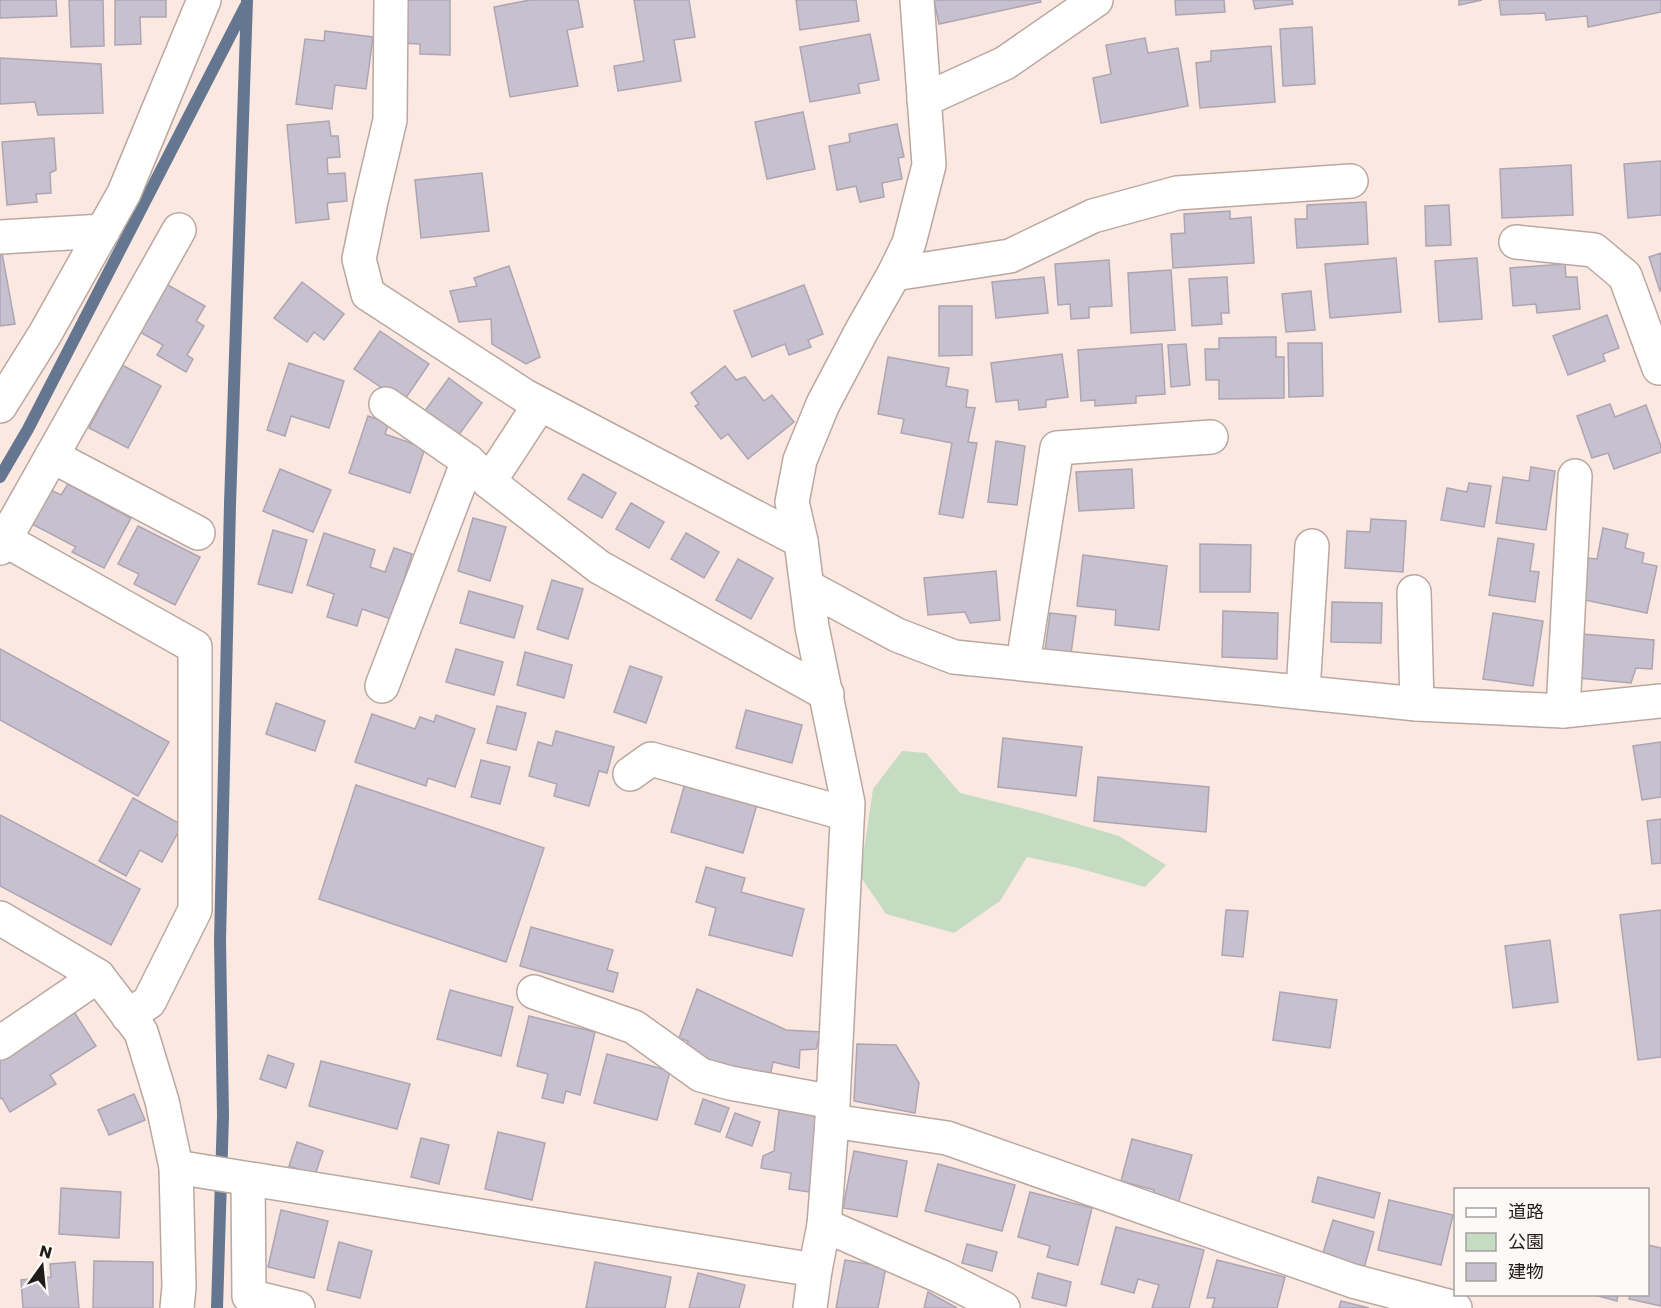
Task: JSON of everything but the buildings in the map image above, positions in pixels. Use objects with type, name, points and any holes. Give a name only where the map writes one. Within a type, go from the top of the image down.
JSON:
[{"type":"street","points":[[0,406],[45,334],[124,193],[204,0]]},
{"type":"street","points":[[391,0],[390,120],[359,259],[368,294],[525,396],[801,541]]},
{"type":"street","points":[[810,1308],[814,1270],[824,1225],[848,803],[812,627],[801,541],[792,502],[800,460],[823,404],[909,243],[929,165],[917,0]]},
{"type":"street","points":[[924,100],[1005,63],[1096,0]]},
{"type":"street","points":[[894,274],[1010,256],[1093,216],[1177,193],[1351,181]]},
{"type":"street","points":[[128,1016],[148,1002],[195,910],[195,646],[2,544],[179,230]]},
{"type":"street","points":[[0,237],[103,231]]},
{"type":"street","points":[[1516,242],[1594,250],[1625,276],[1659,368],[1661,367]]},
{"type":"street","points":[[386,404],[478,472],[599,567],[827,694]]},
{"type":"street","points":[[382,686],[478,472],[540,404]]},
{"type":"street","points":[[1023,663],[1057,448],[1211,437]]},
{"type":"street","points":[[52,456],[198,533]]},
{"type":"street","points":[[1563,711],[1575,476]]},
{"type":"street","points":[[1303,691],[1312,546]]},
{"type":"street","points":[[808,587],[897,635],[954,657],[1417,704],[1563,711],[1661,701]]},
{"type":"street","points":[[1414,592],[1417,704]]},
{"type":"street","points":[[630,774],[651,759],[847,814]]},
{"type":"street","points":[[0,918],[98,976],[141,1032],[162,1101],[176,1167],[179,1287],[177,1308]]},
{"type":"street","points":[[0,1043],[98,976]]},
{"type":"street","points":[[534,992],[634,1026],[700,1075],[832,1111],[947,1138],[1353,1281],[1455,1308]]},
{"type":"street","points":[[176,1167],[814,1270]]},
{"type":"street","points":[[248,1179],[249,1296],[298,1308]]},
{"type":"street","points":[[824,1225],[942,1277],[1003,1308]]},
{"type":"green space","points":[[902,751],[926,753],[960,793],[1119,836],[1166,865],[1145,887],[1074,867],[1027,857],[1000,901],[954,933],[886,914],[860,876],[873,789]]},
{"type":"waterway","points":[[217,1308],[223,1116],[220,941],[230,504],[247,0]]},
{"type":"waterway","points":[[0,477],[28,429],[245,7]]}]
